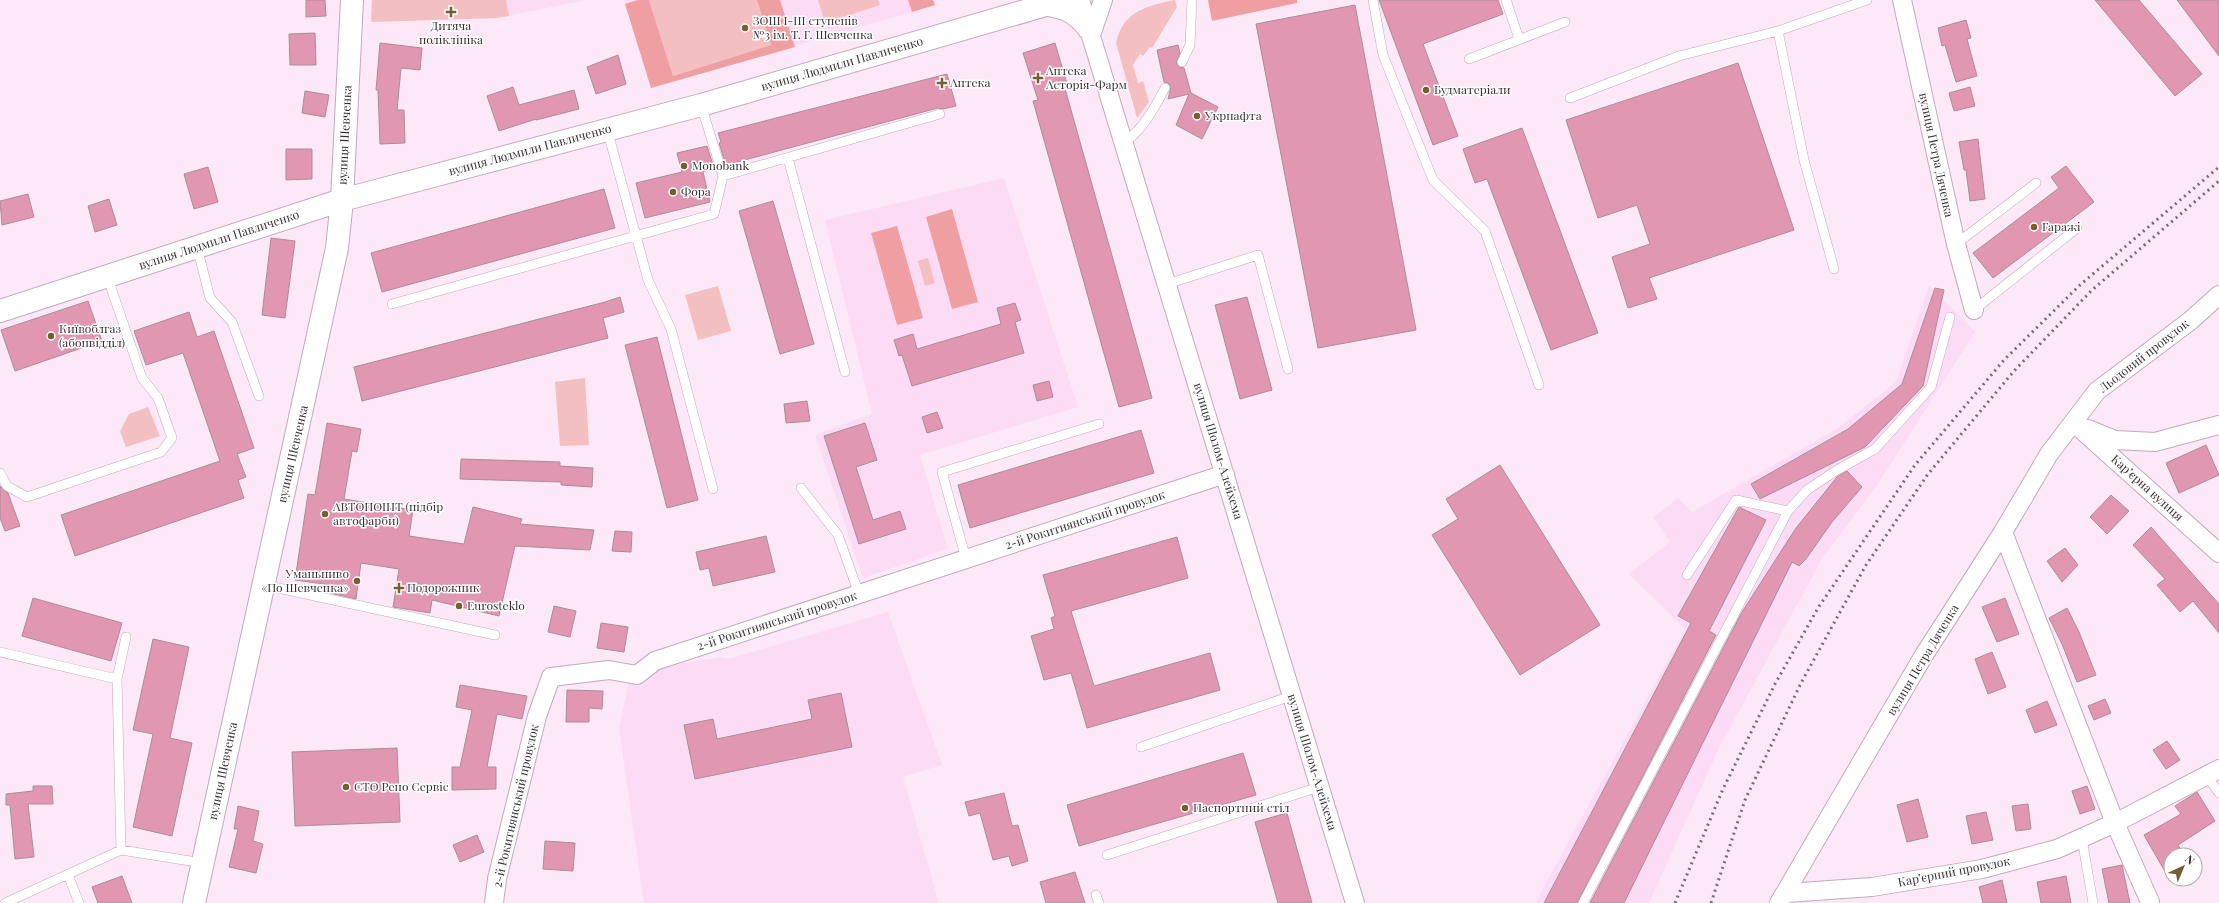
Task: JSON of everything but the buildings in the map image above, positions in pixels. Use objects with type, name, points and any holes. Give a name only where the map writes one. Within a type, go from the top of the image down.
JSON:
[{"type":"main road","name":"вулиця Шевченка","points":[[194,903],[337,248],[342,200],[352,0]]},
{"type":"main road","name":"вулиця Людмили Павличенко","points":[[0,311],[342,200],[701,105],[1044,3],[1063,0]]},
{"type":"street","name":"вулиця Шолом-Алейхема","points":[[1080,0],[1355,903]]},
{"type":"street","points":[[1091,35],[1103,0]]},
{"type":"street","name":"вулиця Петра Дяченка","points":[[1902,0],[1956,244],[1974,310]]},
{"type":"street","points":[[1044,3],[1078,17],[1091,35]]},
{"type":"street","name":"Льодовий провулок","points":[[2074,423],[2097,391],[2190,320],[2219,295]]},
{"type":"street","points":[[2074,423],[2115,440],[2155,442],[2219,425]]},
{"type":"street","name":"вулиця Петра Дяченка","points":[[1783,898],[1924,655],[2003,532],[2049,454],[2074,423]]},
{"type":"street","name":"Карʼєрна вулиця","points":[[2074,423],[2219,553]]},
{"type":"street","name":"2-й Рокитнянський провулок","points":[[494,903],[497,879],[535,723],[551,677],[609,670],[637,675],[655,660],[1225,474]]},
{"type":"street","points":[[2003,532],[2115,823],[2150,902]]},
{"type":"street","name":"Карʼєрний провулок","points":[[1783,898],[1872,887],[1982,869],[2057,849],[2115,823],[2213,772]]},
{"type":"lane","points":[[1182,62],[1190,45],[1192,0]]},
{"type":"lane","points":[[1373,0],[1383,55],[1433,180],[1485,231],[1539,385]]},
{"type":"lane","points":[[1506,0],[1519,39]]},
{"type":"lane","points":[[1570,98],[1679,56],[1778,31],[1867,0]]},
{"type":"lane","points":[[1469,59],[1565,22]]},
{"type":"lane","points":[[1778,31],[1804,160],[1834,269]]},
{"type":"lane","points":[[1124,143],[1140,128],[1154,110],[1165,88]]},
{"type":"lane","points":[[392,304],[714,214],[723,176],[701,105]]},
{"type":"lane","points":[[723,176],[940,114]]},
{"type":"lane","points":[[607,130],[648,280],[671,329],[713,489]]},
{"type":"lane","points":[[788,158],[845,372]]},
{"type":"lane","points":[[1956,244],[2036,183]]},
{"type":"lane","points":[[1974,310],[2077,228]]},
{"type":"lane","points":[[197,247],[210,298],[232,322],[259,396]]},
{"type":"lane","points":[[1167,284],[1258,255],[1288,369]]},
{"type":"lane","points":[[0,473],[7,486],[27,497],[161,452],[172,438],[158,398],[142,378],[107,276]]},
{"type":"lane","points":[[1583,903],[1788,511],[1807,490],[1837,470],[1875,449],[1931,387],[1950,317]]},
{"type":"lane","points":[[966,559],[942,472],[1099,424]]},
{"type":"lane","points":[[801,488],[838,535],[859,594]]},
{"type":"lane","points":[[1687,575],[1736,500],[1788,511]]},
{"type":"lane","points":[[264,585],[495,635]]},
{"type":"lane","points":[[121,850],[117,679],[126,637]]},
{"type":"lane","points":[[0,652],[117,679]]},
{"type":"lane","points":[[1141,747],[1291,696]]},
{"type":"lane","points":[[2213,772],[2219,792]]},
{"type":"lane","points":[[1107,855],[1319,787]]},
{"type":"lane","points":[[2082,839],[2093,903]]},
{"type":"lane","points":[[5,903],[121,850],[203,863]]},
{"type":"lane","points":[[68,875],[79,903]]},
{"type":"shaded area","name":"Дитяча поліклініка","points":[[372,0],[587,0],[496,18],[371,22]]},
{"type":"shaded area","name":"Дитяча поліклініка","points":[[372,0],[506,0],[509,16],[496,18],[371,22]]},
{"type":"shaded area","name":"ЗОШ І-ІІІ ступенів №3 ім. Т. Г. Шевченка","points":[[624,0],[933,0],[935,5],[651,88]]},
{"type":"shaded area","points":[[638,0],[649,0],[673,76],[771,45],[757,0],[780,0],[795,47],[651,88],[625,4]]},
{"type":"shaded area","points":[[649,0],[757,0],[771,45],[673,76]]},
{"type":"shaded area","points":[[818,0],[878,0],[880,5],[825,23]]},
{"type":"shaded area","points":[[908,0],[933,0],[935,5],[912,12]]},
{"type":"shaded area","points":[[1175,0],[1177,7],[1152,48],[1150,47],[1143,56],[1140,54],[1133,65],[1138,83],[1143,81],[1149,102],[1137,118],[1116,43],[1119,32],[1130,17],[1137,12],[1145,8]]},
{"type":"shaded area","points":[[1208,0],[1297,0],[1297,3],[1212,21]]},
{"type":"shaded area","points":[[1004,178],[1078,407],[920,455],[948,549],[863,578],[815,435],[872,414],[825,220]]},
{"type":"shaded area","points":[[952,209],[978,302],[952,309],[926,217]]},
{"type":"shaded area","points":[[897,226],[923,318],[897,325],[871,233]]},
{"type":"shaded area","points":[[928,258],[935,283],[925,286],[918,261]]},
{"type":"shaded area","points":[[1929,285],[1975,332],[1876,487],[1823,557],[1719,748],[1649,903],[1535,903],[1685,629],[1629,574],[1670,542],[1653,517],[1678,498],[1692,512],[1838,428],[1896,382]]},
{"type":"shaded area","points":[[718,286],[731,331],[698,340],[685,295]]},
{"type":"shaded area","points":[[585,378],[589,445],[560,446],[555,382]]},
{"type":"shaded area","points":[[148,407],[160,436],[126,447],[120,431],[129,414]]},
{"type":"shaded area","points":[[888,612],[942,765],[903,777],[939,903],[644,903],[619,728],[629,681],[661,667],[721,657],[728,659]]},
{"type":"railway","points":[[1675,903],[1723,789],[1775,684],[1818,608],[1915,465],[2004,360],[2080,285],[2219,167]]},
{"type":"railway","points":[[1711,903],[1745,800],[1801,683],[1866,565],[1928,474],[2014,371],[2091,291],[2219,181]]},
{"type":"place","name":"Дитяча поліклініка","points":[[451,12]]},
{"type":"place","name":"ЗОШ І-ІІІ ступенів №3 ім. Т. Г. Шевченка","points":[[745,28]]},
{"type":"place","name":"Аптека Асторія-Фарм","points":[[1038,78]]},
{"type":"place","name":"Аптека","points":[[942,83]]},
{"type":"place","name":"Будматеріали","points":[[1426,90]]},
{"type":"place","name":"Укрнафта","points":[[1197,116]]},
{"type":"place","name":"Monobank","points":[[684,166]]},
{"type":"place","name":"Фора","points":[[673,192]]},
{"type":"place","name":"Гаражі","points":[[2034,227]]},
{"type":"place","name":"Київоблгаз (абонвідділ)","points":[[51,336]]},
{"type":"place","name":"АВТОПОІНТ (підбір автофарби)","points":[[325,514]]},
{"type":"place","name":"Уманьпиво «По Шевченка»","points":[[357,581]]},
{"type":"place","name":"Подорожник","points":[[399,588]]},
{"type":"place","name":"Eurosteklo","points":[[459,606]]},
{"type":"place","name":"СТО Рено Сервіс","points":[[346,787]]},
{"type":"place","name":"Паспортний стіл","points":[[1185,808]]}]
